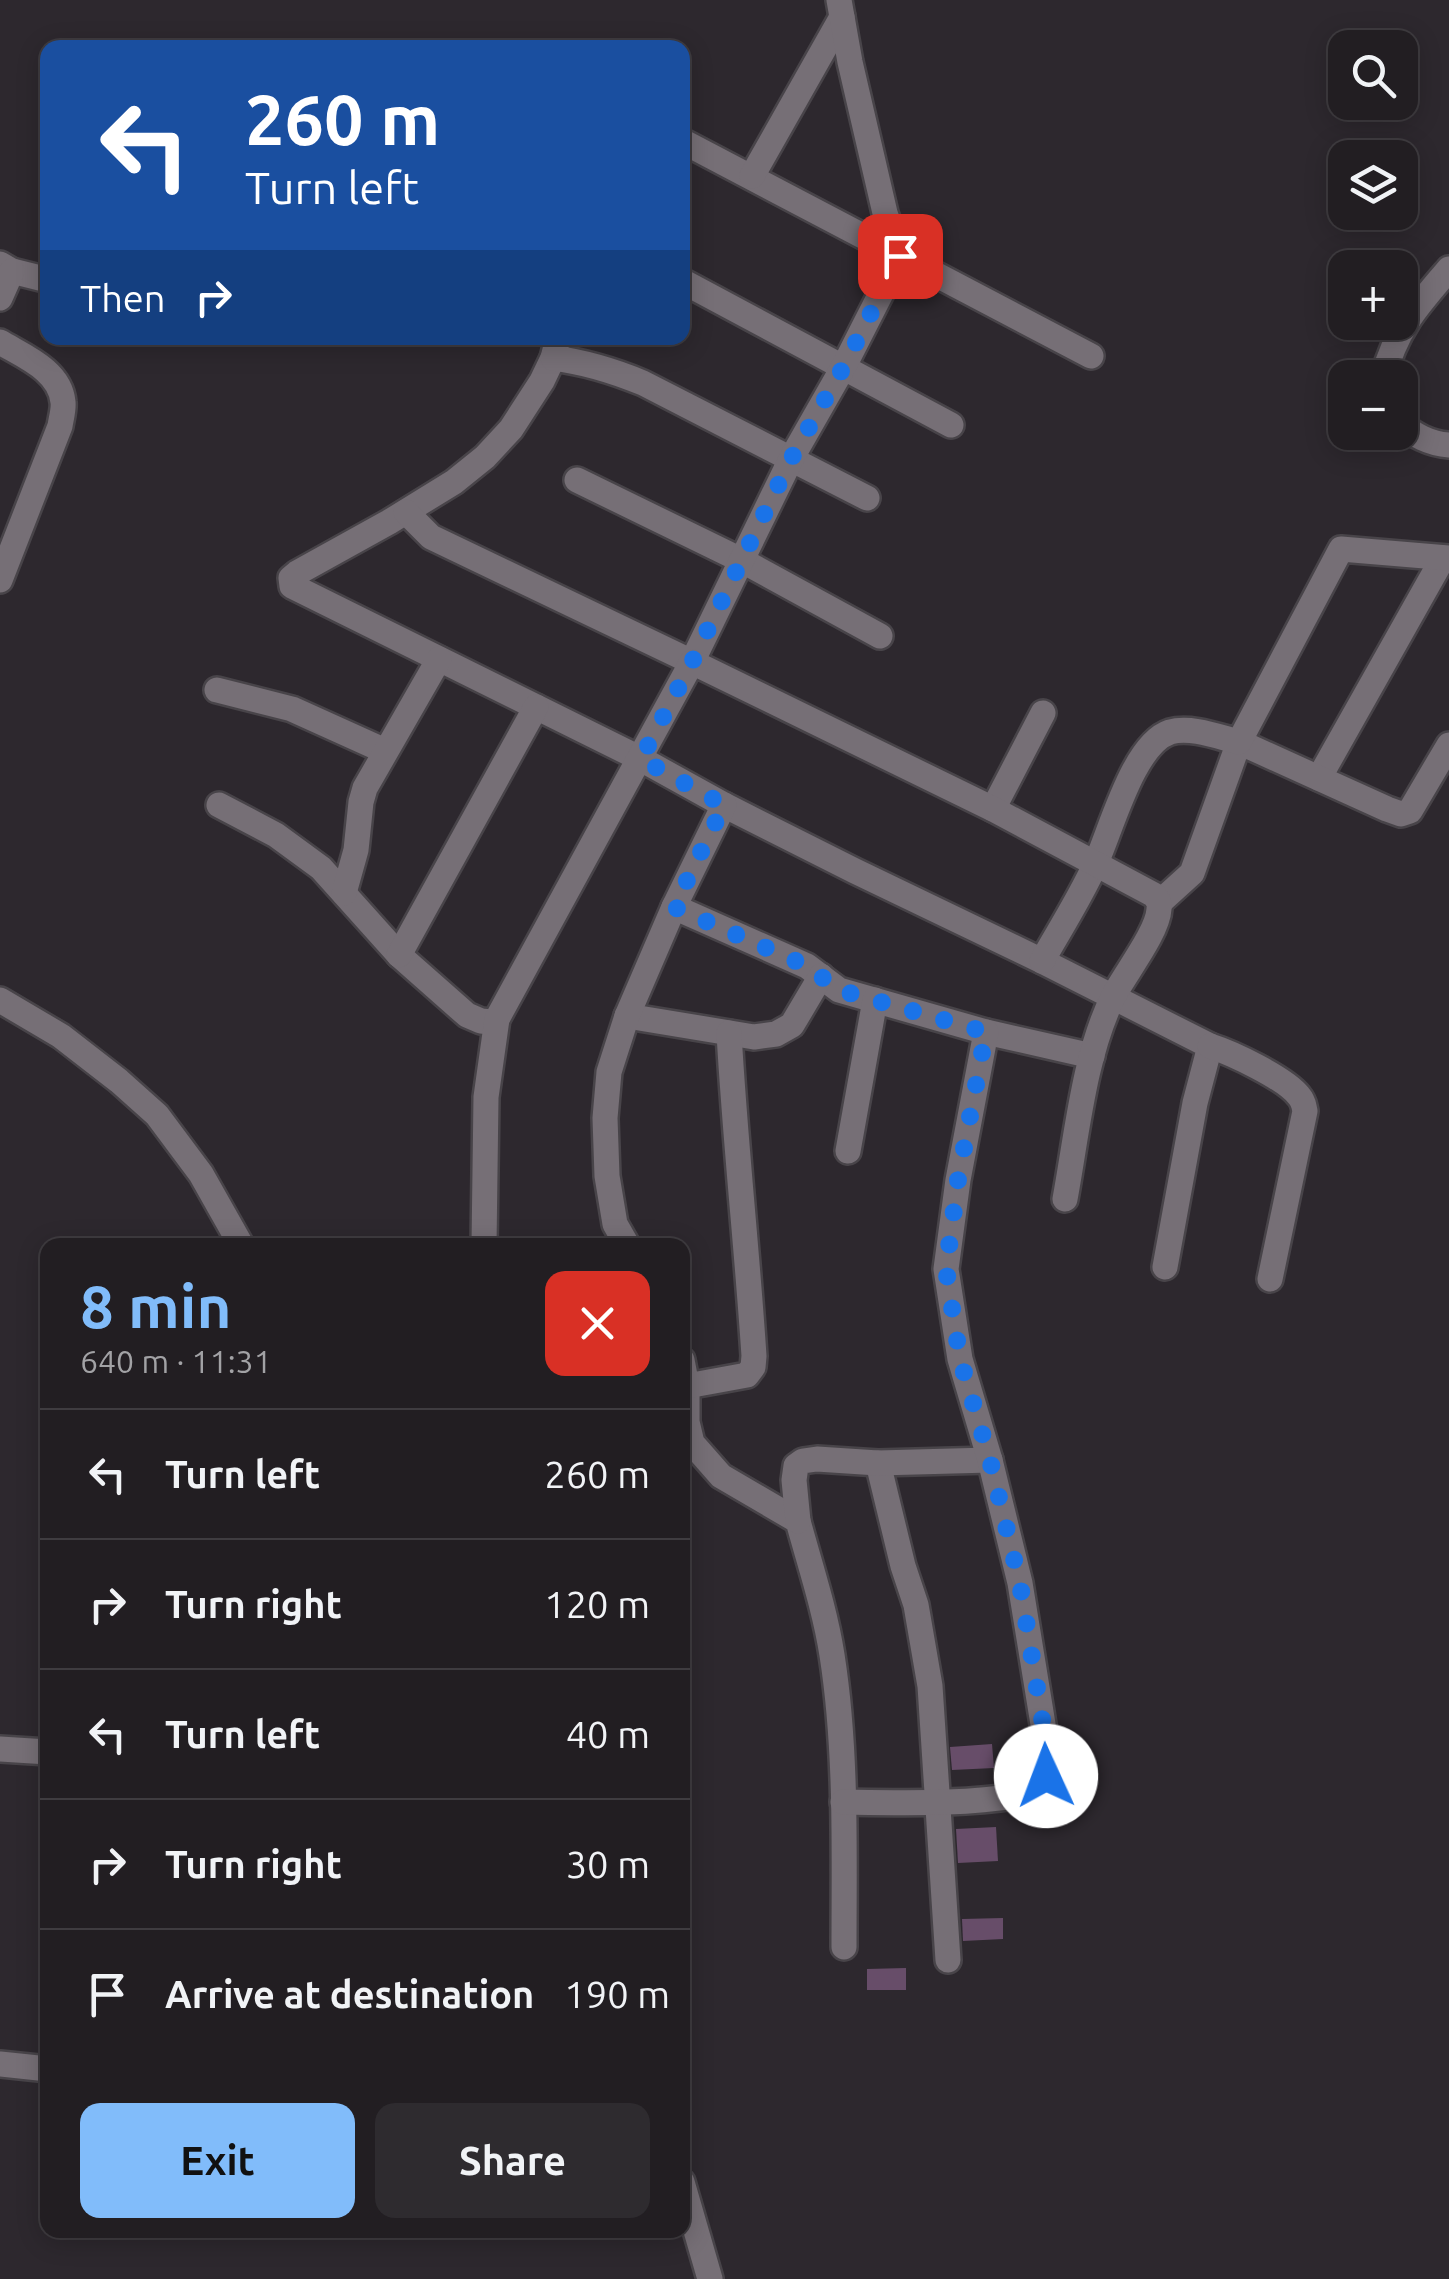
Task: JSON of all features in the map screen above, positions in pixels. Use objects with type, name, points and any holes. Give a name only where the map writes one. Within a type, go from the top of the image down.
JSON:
[{"type":"street","points":[[752,176],[840,9]]},
{"type":"street","points":[[484,1238],[486,1097],[497,1020],[641,759],[791,459],[900,256],[885,213],[840,9]]},
{"type":"street","points":[[690,146],[1091,356]]},
{"type":"street","points":[[0,298],[6,267],[40,274]]},
{"type":"street","points":[[1388,360],[1408,317],[1449,270]]},
{"type":"street","points":[[690,285],[951,424]]},
{"type":"street","points":[[0,342],[40,365],[56,383],[64,404],[60,426],[0,580]]},
{"type":"street","points":[[867,498],[618,372],[576,361],[556,348],[542,381],[485,456],[454,482],[297,573],[291,582],[296,590],[536,706],[724,805],[1210,1046],[1233,1053],[1292,1089],[1302,1100],[1305,1112],[1270,1278]]},
{"type":"street","points":[[1418,436],[1449,445]]},
{"type":"street","points":[[577,480],[742,560],[880,636]]},
{"type":"street","points":[[406,512],[431,537],[992,809],[1154,895],[1160,902],[1154,928],[1114,996],[1097,1034],[1065,1198]]},
{"type":"street","points":[[1160,902],[1192,873],[1239,742],[1341,549],[1446,558],[1319,778]]},
{"type":"street","points":[[344,892],[356,850],[365,788],[439,659]]},
{"type":"street","points":[[217,690],[292,709],[385,751]]},
{"type":"street","points":[[400,955],[536,706]]},
{"type":"street","points":[[992,809],[1043,713]]},
{"type":"street","points":[[1042,961],[1095,865],[1128,782],[1156,739],[1173,731],[1198,732],[1239,742],[1401,814],[1410,811],[1449,745]]},
{"type":"street","points":[[219,805],[276,834],[321,868],[400,955],[466,1014],[482,1021],[497,1020]]},
{"type":"street","points":[[623,1238],[614,1224],[607,1176],[605,1118],[609,1072],[627,1016],[724,805]]},
{"type":"street","points":[[674,907],[807,966],[839,990],[986,1032],[1092,1056]]},
{"type":"street","points":[[627,1016],[754,1037],[776,1034],[792,1026],[821,976]]},
{"type":"street","points":[[0,1000],[60,1036],[157,1115],[201,1174],[238,1238]]},
{"type":"street","points":[[848,1151],[875,1000]]},
{"type":"street","points":[[844,1802],[939,1803],[1015,1797],[1038,1792],[1046,1776],[1048,1755],[1020,1584],[960,1359],[946,1269],[986,1032]]},
{"type":"street","points":[[690,1391],[747,1375],[753,1367],[729,1033]]},
{"type":"street","points":[[1165,1266],[1195,1104],[1210,1046]]},
{"type":"street","points":[[690,1435],[692,1443],[722,1476],[798,1521]]},
{"type":"street","points":[[844,1948],[844,1802],[832,1653],[798,1521],[796,1466],[817,1459],[878,1463],[990,1460]]},
{"type":"street","points":[[878,1463],[916,1605],[930,1686],[948,1960]]},
{"type":"street","points":[[0,1749],[40,1752]]},
{"type":"street","points":[[0,2064],[40,2068]]},
{"type":"street","points":[[690,2210],[710,2279]]},
{"type":"building","points":[[992,1744],[994,1768],[952,1770],[950,1747]]},
{"type":"building","points":[[996,1827],[998,1861],[958,1863],[956,1829]]},
{"type":"building","points":[[1003,1918],[1003,1939],[963,1941],[962,1919]]},
{"type":"building","points":[[906,1968],[906,1990],[867,1990],[867,1969]]},
{"type":"route","points":[[900,256],[791,459],[641,759],[724,805],[674,907],[807,966],[839,990],[986,1032],[946,1269],[960,1359],[1020,1584],[1048,1755],[1046,1776]]}]
